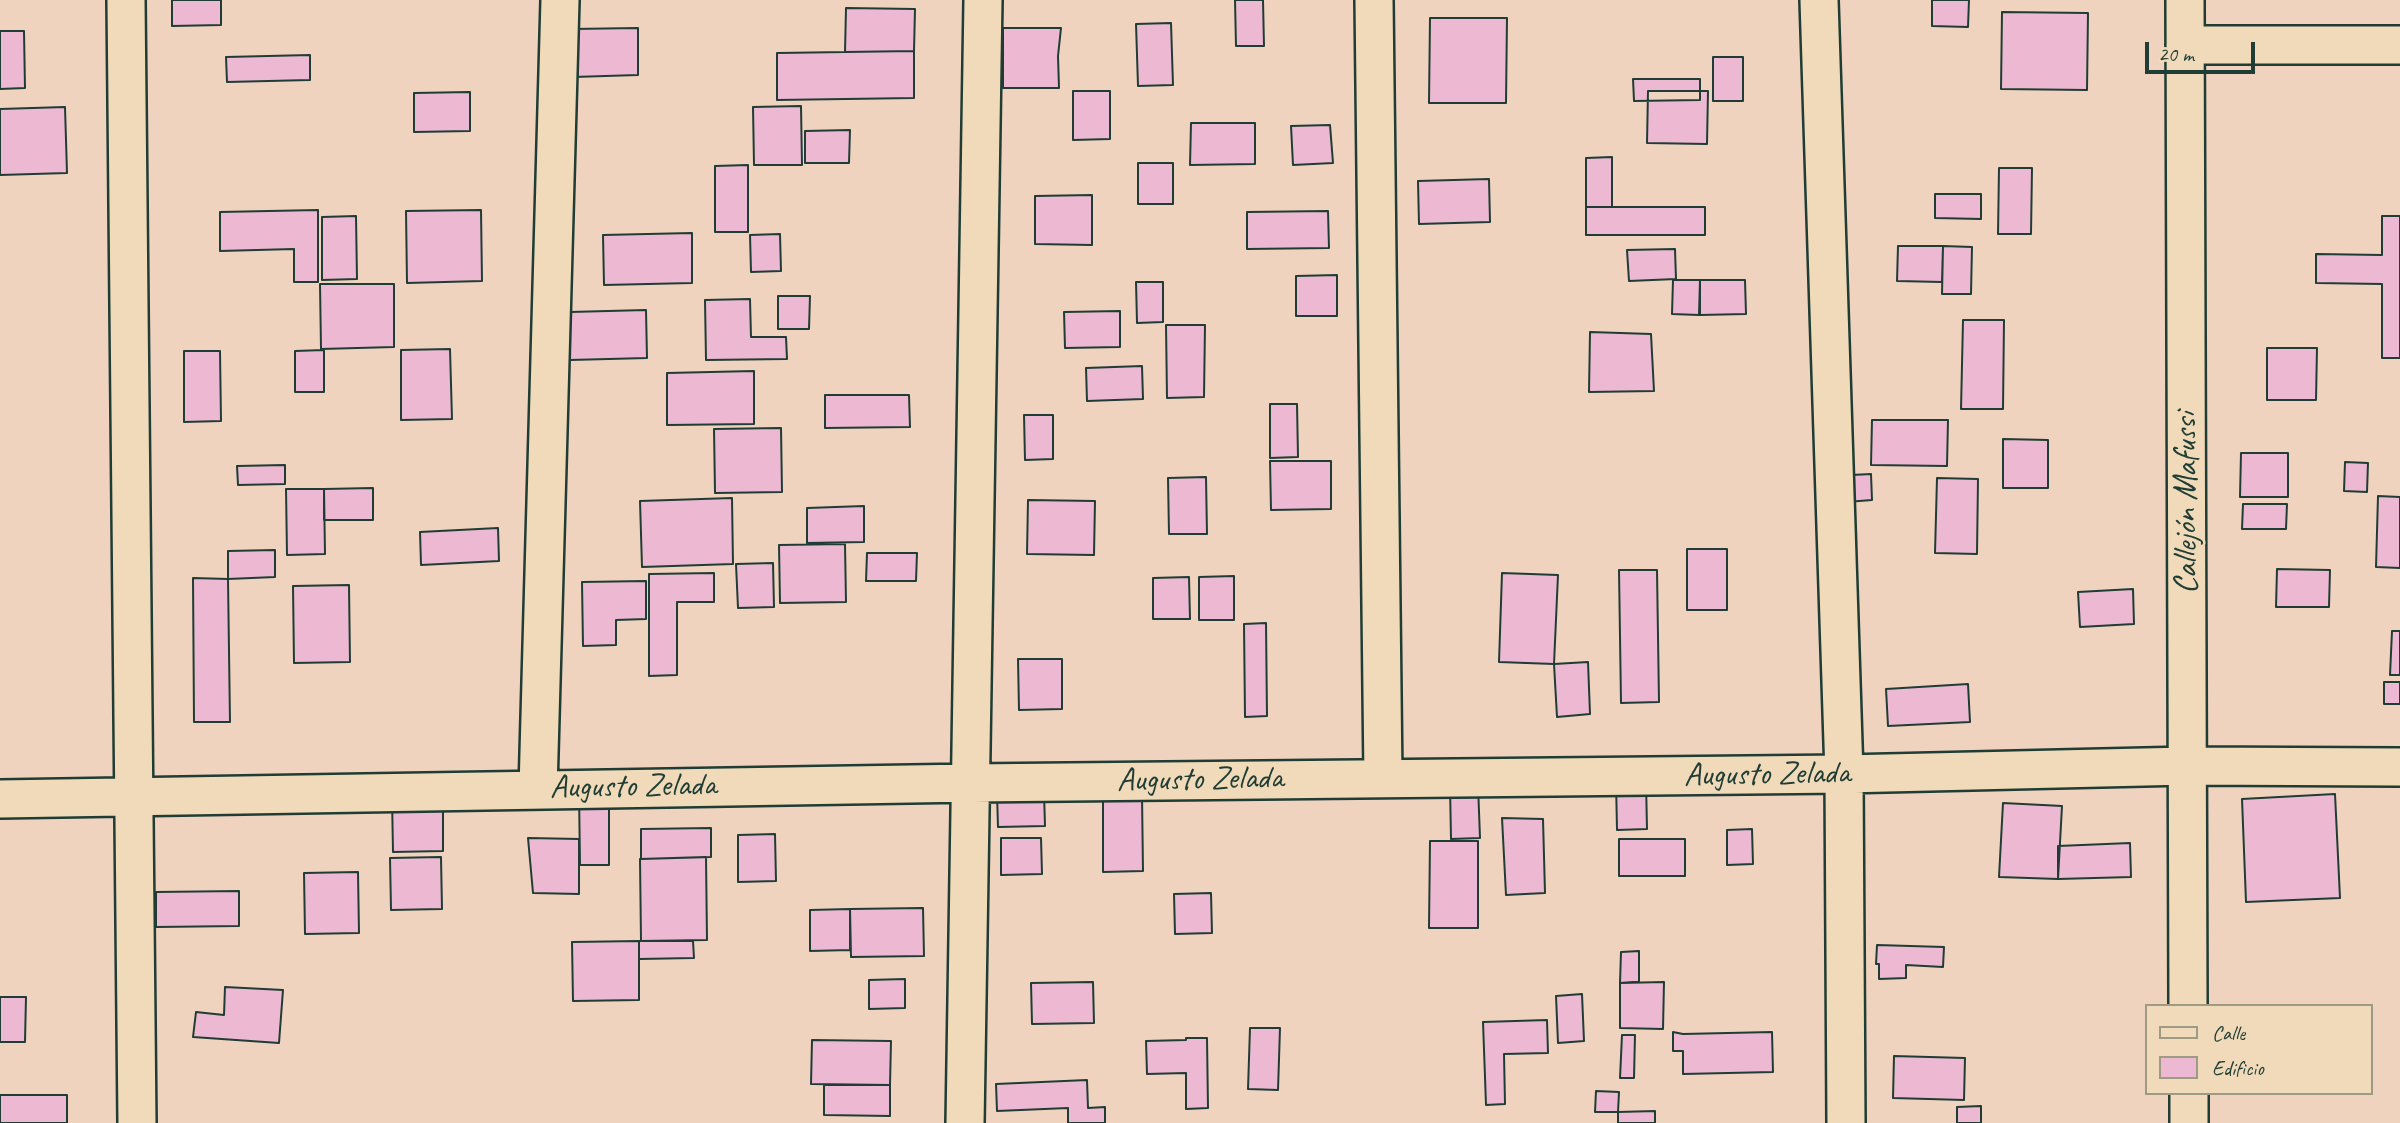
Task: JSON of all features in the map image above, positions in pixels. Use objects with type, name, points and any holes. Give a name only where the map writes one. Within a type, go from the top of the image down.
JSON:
[{"type":"street","points":[[127,0],[137,1123]]},
{"type":"street","points":[[538,789],[561,0]]},
{"type":"street","points":[[965,1123],[984,0]]},
{"type":"street","points":[[1374,0],[1383,778]]},
{"type":"street","points":[[1819,0],[1844,774],[1846,1123]]},
{"type":"street","name":"Callejón Mafussi","points":[[2185,0],[2188,1004]]},
{"type":"street","points":[[2185,45],[2400,45]]},
{"type":"street","name":"Augusto Zelada","points":[[0,799],[971,783],[1844,774],[2188,766],[2400,767]]},
{"type":"street","points":[[2189,1095],[2189,1123]]},
{"type":"building","points":[[172,0],[221,0],[221,25],[172,26]]},
{"type":"building","points":[[1235,0],[1263,0],[1264,46],[1236,46]]},
{"type":"building","points":[[1932,0],[1969,0],[1968,27],[1932,26]]},
{"type":"building","points":[[846,8],[915,9],[914,51],[845,52]]},
{"type":"building","points":[[2002,12],[2088,13],[2087,90],[2001,89]]},
{"type":"building","points":[[1430,18],[1507,18],[1506,103],[1429,103]]},
{"type":"building","points":[[1171,23],[1173,85],[1138,86],[1136,24]]},
{"type":"building","points":[[638,28],[638,75],[573,77],[572,29]]},
{"type":"building","points":[[1003,28],[1061,28],[1059,88],[1003,88]]},
{"type":"building","points":[[0,31],[24,31],[25,88],[0,89]]},
{"type":"building","points":[[914,51],[914,98],[777,100],[777,53]]},
{"type":"building","points":[[310,55],[310,80],[227,82],[226,57]]},
{"type":"building","points":[[1713,57],[1743,57],[1743,101],[1713,101]]},
{"type":"building","points":[[1633,79],[1700,79],[1700,100],[1634,101]]},
{"type":"building","points":[[1073,91],[1110,91],[1110,139],[1073,140]]},
{"type":"building","points":[[1648,91],[1708,91],[1707,144],[1647,143]]},
{"type":"building","points":[[470,92],[470,131],[414,132],[414,93]]},
{"type":"building","points":[[801,106],[802,165],[754,165],[753,107]]},
{"type":"building","points":[[65,107],[67,173],[0,175],[0,109]]},
{"type":"building","points":[[1191,123],[1255,123],[1255,164],[1190,165]]},
{"type":"building","points":[[1330,125],[1333,163],[1293,165],[1291,126]]},
{"type":"building","points":[[850,130],[849,163],[805,163],[805,131]]},
{"type":"building","points":[[1612,157],[1612,207],[1586,207],[1586,158]]},
{"type":"building","points":[[1138,163],[1173,163],[1173,204],[1138,204]]},
{"type":"building","points":[[748,165],[748,232],[715,232],[715,166]]},
{"type":"building","points":[[1999,168],[2032,168],[2031,234],[1998,234]]},
{"type":"building","points":[[1489,179],[1490,222],[1419,224],[1418,181]]},
{"type":"building","points":[[1935,194],[1981,194],[1981,219],[1935,218]]},
{"type":"building","points":[[1092,195],[1092,245],[1035,244],[1035,196]]},
{"type":"building","points":[[1586,207],[1705,207],[1705,235],[1586,235]]},
{"type":"building","points":[[318,210],[318,282],[294,282],[294,249],[220,251],[220,212]]},
{"type":"building","points":[[481,210],[482,281],[407,283],[406,211]]},
{"type":"building","points":[[1328,211],[1329,248],[1247,249],[1247,212]]},
{"type":"building","points":[[356,216],[357,279],[322,280],[322,217]]},
{"type":"building","points":[[2382,216],[2400,216],[2400,358],[2382,358],[2382,284],[2316,283],[2316,254],[2382,255]]},
{"type":"building","points":[[692,233],[692,283],[604,285],[603,235]]},
{"type":"building","points":[[780,234],[781,271],[751,272],[750,235]]},
{"type":"building","points":[[1898,246],[1943,246],[1942,282],[1897,281]]},
{"type":"building","points":[[1943,246],[1972,247],[1971,294],[1942,294]]},
{"type":"building","points":[[1675,249],[1676,279],[1629,281],[1627,250]]},
{"type":"building","points":[[1337,275],[1337,316],[1296,316],[1296,276]]},
{"type":"building","points":[[1673,280],[1700,280],[1699,315],[1672,314]]},
{"type":"building","points":[[1700,280],[1745,280],[1746,314],[1700,315]]},
{"type":"building","points":[[1136,282],[1163,282],[1163,322],[1137,323]]},
{"type":"building","points":[[320,284],[394,284],[394,347],[321,349]]},
{"type":"building","points":[[778,296],[810,296],[809,329],[778,329]]},
{"type":"building","points":[[750,299],[751,337],[786,337],[787,359],[706,360],[705,300]]},
{"type":"building","points":[[646,310],[647,358],[570,360],[570,312]]},
{"type":"building","points":[[1120,311],[1120,347],[1065,348],[1064,312]]},
{"type":"building","points":[[1963,320],[2004,320],[2003,409],[1961,409]]},
{"type":"building","points":[[1166,325],[1205,325],[1204,397],[1167,398]]},
{"type":"building","points":[[1590,332],[1651,334],[1654,391],[1589,392]]},
{"type":"building","points":[[2267,348],[2317,348],[2316,400],[2267,400]]},
{"type":"building","points":[[450,349],[452,419],[401,420],[401,350]]},
{"type":"building","points":[[324,350],[324,392],[295,392],[295,351]]},
{"type":"building","points":[[184,351],[220,351],[221,421],[184,422]]},
{"type":"building","points":[[1142,366],[1143,399],[1087,401],[1086,368]]},
{"type":"building","points":[[754,371],[754,424],[667,425],[667,373]]},
{"type":"building","points":[[825,395],[909,395],[910,427],[825,428]]},
{"type":"building","points":[[1270,404],[1297,404],[1298,457],[1270,458]]},
{"type":"building","points":[[1024,415],[1053,415],[1053,459],[1025,460]]},
{"type":"building","points":[[1872,420],[1948,420],[1947,466],[1871,465]]},
{"type":"building","points":[[781,428],[782,492],[715,493],[714,429]]},
{"type":"building","points":[[2003,439],[2048,440],[2048,488],[2003,488]]},
{"type":"building","points":[[2241,453],[2288,453],[2288,497],[2240,497]]},
{"type":"building","points":[[1270,461],[1331,461],[1331,509],[1271,510]]},
{"type":"building","points":[[2345,462],[2368,463],[2367,492],[2344,491]]},
{"type":"building","points":[[285,465],[285,484],[238,485],[237,466]]},
{"type":"building","points":[[1871,474],[1872,500],[1834,503],[1832,476]]},
{"type":"building","points":[[1206,477],[1207,534],[1169,534],[1168,478]]},
{"type":"building","points":[[1937,478],[1978,479],[1977,554],[1935,553]]},
{"type":"building","points":[[373,488],[373,520],[324,520],[324,489]]},
{"type":"building","points":[[286,489],[324,489],[325,554],[287,555]]},
{"type":"building","points":[[2378,496],[2400,497],[2400,568],[2376,567]]},
{"type":"building","points":[[732,498],[733,564],[642,567],[640,501]]},
{"type":"building","points":[[1028,500],[1095,501],[1094,555],[1027,554]]},
{"type":"building","points":[[2243,504],[2287,504],[2286,529],[2242,529]]},
{"type":"building","points":[[864,506],[864,542],[807,543],[807,508]]},
{"type":"building","points":[[498,528],[499,561],[421,565],[420,532]]},
{"type":"building","points":[[845,544],[846,602],[780,603],[779,545]]},
{"type":"building","points":[[1687,549],[1727,549],[1727,610],[1687,610]]},
{"type":"building","points":[[275,550],[275,577],[228,579],[228,551]]},
{"type":"building","points":[[867,553],[917,553],[916,581],[866,581]]},
{"type":"building","points":[[773,563],[774,607],[738,608],[736,564]]},
{"type":"building","points":[[2277,569],[2330,570],[2329,607],[2276,607]]},
{"type":"building","points":[[1619,570],[1657,570],[1659,702],[1621,703]]},
{"type":"building","points":[[714,573],[714,602],[677,602],[677,675],[649,676],[649,574]]},
{"type":"building","points":[[1502,573],[1558,575],[1554,664],[1499,662]]},
{"type":"building","points":[[1234,576],[1234,620],[1199,620],[1199,577]]},
{"type":"building","points":[[1189,577],[1190,619],[1153,619],[1153,578]]},
{"type":"building","points":[[193,578],[228,579],[230,722],[194,722]]},
{"type":"building","points":[[646,581],[646,619],[616,620],[616,645],[583,646],[582,582]]},
{"type":"building","points":[[349,585],[350,662],[294,663],[293,586]]},
{"type":"building","points":[[2133,589],[2134,624],[2080,627],[2078,592]]},
{"type":"building","points":[[1266,623],[1267,716],[1245,717],[1244,624]]},
{"type":"building","points":[[2392,631],[2400,631],[2400,675],[2390,675]]},
{"type":"building","points":[[1018,659],[1062,659],[1062,709],[1019,710]]},
{"type":"building","points":[[1588,662],[1590,714],[1557,717],[1554,664]]},
{"type":"building","points":[[2384,682],[2400,682],[2400,704],[2384,704]]},
{"type":"building","points":[[1968,684],[1970,722],[1888,726],[1886,689]]},
{"type":"building","points":[[1616,781],[1646,781],[1647,829],[1617,830]]},
{"type":"building","points":[[1478,785],[1480,838],[1451,839],[1450,786]]},
{"type":"building","points":[[609,791],[609,865],[580,865],[579,792]]},
{"type":"building","points":[[1044,793],[1045,826],[998,827],[997,794]]},
{"type":"building","points":[[2335,794],[2340,898],[2246,902],[2242,799]]},
{"type":"building","points":[[1103,795],[1142,795],[1143,871],[1103,872]]},
{"type":"building","points":[[443,796],[443,851],[393,852],[392,797]]},
{"type":"building","points":[[2003,803],[2062,806],[2058,879],[1999,877]]},
{"type":"building","points":[[1502,818],[1543,819],[1545,893],[1506,895]]},
{"type":"building","points":[[711,828],[711,857],[641,859],[641,829]]},
{"type":"building","points":[[1752,829],[1753,864],[1727,865],[1727,830]]},
{"type":"building","points":[[775,834],[776,881],[738,882],[738,835]]},
{"type":"building","points":[[528,838],[579,839],[579,894],[533,893]]},
{"type":"building","points":[[1001,838],[1041,838],[1042,874],[1001,875]]},
{"type":"building","points":[[1619,839],[1685,839],[1685,876],[1619,876]]},
{"type":"building","points":[[1430,841],[1478,841],[1478,928],[1429,928]]},
{"type":"building","points":[[2130,843],[2131,877],[2058,879],[2058,846]]},
{"type":"building","points":[[441,857],[442,909],[391,910],[390,858]]},
{"type":"building","points":[[706,857],[707,940],[641,941],[640,859]]},
{"type":"building","points":[[358,872],[359,933],[305,934],[304,873]]},
{"type":"building","points":[[239,891],[239,926],[156,927],[156,892]]},
{"type":"building","points":[[1211,893],[1212,933],[1175,934],[1174,894]]},
{"type":"building","points":[[923,908],[924,956],[851,957],[850,909]]},
{"type":"building","points":[[850,909],[850,950],[810,951],[810,910]]},
{"type":"building","points":[[639,941],[693,941],[694,958],[639,959]]},
{"type":"building","points":[[639,941],[639,1000],[573,1001],[572,942]]},
{"type":"building","points":[[1877,945],[1944,947],[1943,967],[1906,965],[1906,978],[1879,979],[1879,964],[1876,964]]},
{"type":"building","points":[[1639,951],[1639,982],[1620,983],[1621,952]]},
{"type":"building","points":[[905,979],[905,1008],[869,1009],[869,980]]},
{"type":"building","points":[[1093,982],[1094,1023],[1032,1024],[1031,983]]},
{"type":"building","points":[[1664,982],[1663,1029],[1620,1028],[1620,983]]},
{"type":"building","points":[[225,987],[283,990],[279,1043],[193,1037],[196,1012],[224,1015]]},
{"type":"building","points":[[1582,994],[1584,1041],[1558,1043],[1556,996]]},
{"type":"building","points":[[0,997],[26,997],[25,1042],[0,1042]]},
{"type":"building","points":[[1547,1020],[1548,1053],[1504,1054],[1505,1104],[1486,1105],[1483,1022]]},
{"type":"building","points":[[1250,1028],[1280,1028],[1278,1090],[1248,1089]]},
{"type":"building","points":[[1673,1032],[1772,1032],[1773,1072],[1683,1074],[1683,1051],[1673,1051]]},
{"type":"building","points":[[1622,1035],[1635,1035],[1634,1078],[1620,1078]]},
{"type":"building","points":[[1207,1038],[1208,1108],[1186,1109],[1186,1073],[1147,1074],[1146,1041]]},
{"type":"building","points":[[812,1040],[891,1041],[890,1085],[811,1084]]},
{"type":"building","points":[[1894,1056],[1965,1058],[1964,1100],[1893,1098]]},
{"type":"building","points":[[1087,1080],[1088,1108],[1105,1107],[1105,1123],[1068,1123],[1068,1108],[997,1111],[996,1084]]},
{"type":"building","points":[[824,1085],[890,1085],[890,1116],[824,1115]]},
{"type":"building","points":[[1596,1091],[1619,1092],[1618,1112],[1595,1112]]},
{"type":"building","points":[[0,1095],[67,1095],[67,1123],[0,1123]]},
{"type":"building","points":[[1981,1106],[1981,1123],[1957,1123],[1957,1107]]},
{"type":"building","points":[[1655,1111],[1655,1123],[1618,1123],[1618,1112]]}]
